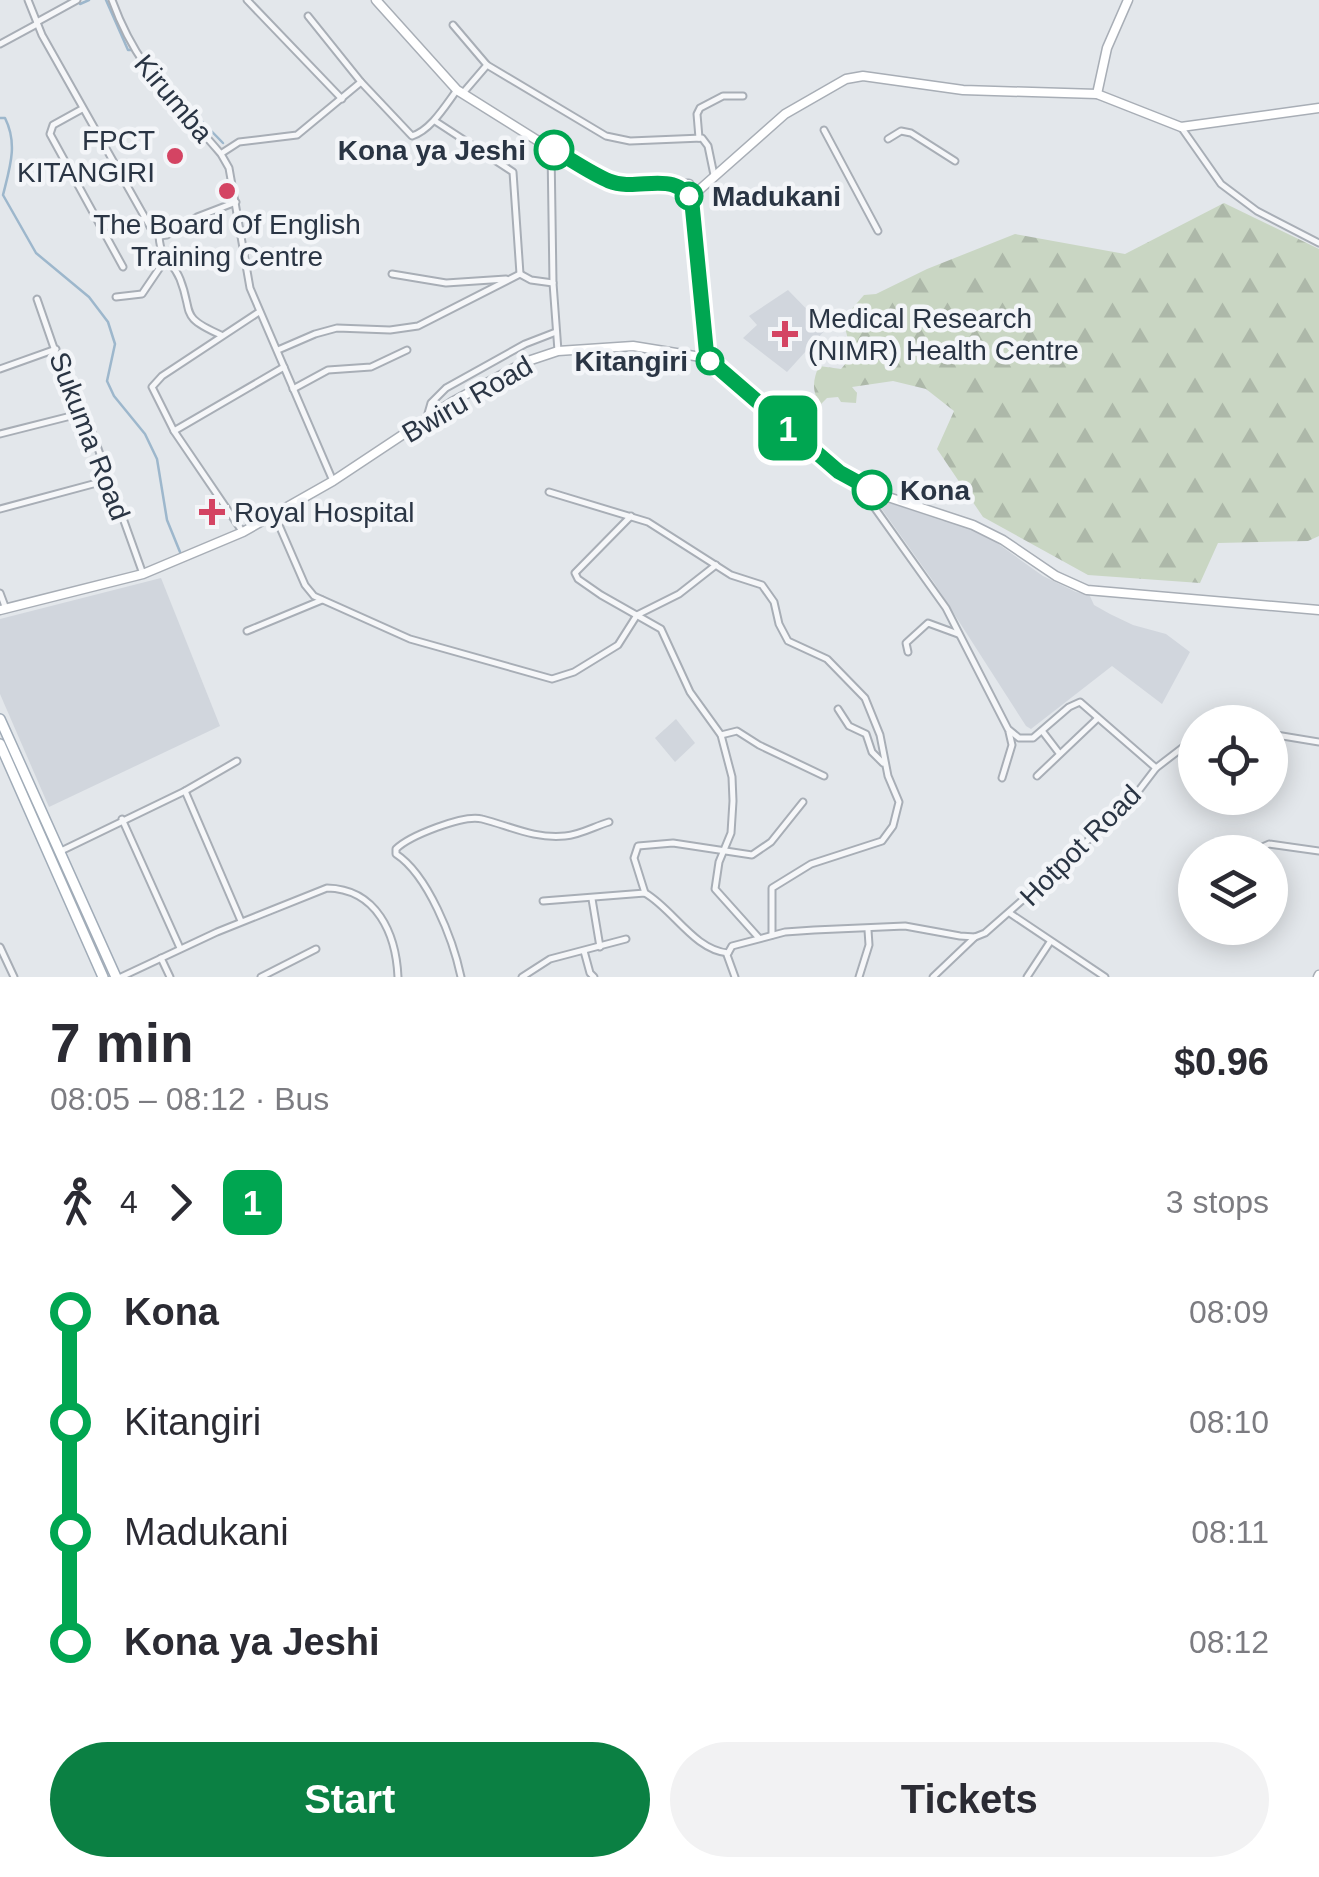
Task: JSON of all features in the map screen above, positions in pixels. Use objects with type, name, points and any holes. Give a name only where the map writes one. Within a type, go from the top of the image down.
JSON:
[{"type":"main road","points":[[376,0],[460,91],[551,149],[610,182],[676,184],[694,190]]},
{"type":"main road","points":[[1097,94],[1107,48],[1128,0]]},
{"type":"main road","points":[[694,190],[786,114],[846,79],[880,77],[994,92],[1097,94],[1181,127],[1319,108]]},
{"type":"main road","points":[[694,190],[707,358],[839,472],[858,484],[973,525],[1056,576],[1087,590],[1319,610]]},
{"type":"main road","name":"Bwiru Road","points":[[3,610],[143,574],[243,532],[333,481],[426,417],[524,362],[558,351],[634,346],[707,358]]},
{"type":"main road","points":[[0,719],[4,749],[103,977]]},
{"type":"main road","points":[[4,749],[61,851],[118,977]]},
{"type":"street","points":[[28,0],[82,109],[159,236],[165,260],[180,278],[192,317],[221,335]]},
{"type":"street","points":[[0,44],[77,0]]},
{"type":"street","name":"Kirumba","points":[[112,0],[125,36],[150,76],[222,154],[229,168],[250,288],[333,481]]},
{"type":"street","points":[[247,0],[342,99]]},
{"type":"street","points":[[308,16],[361,82],[412,136],[419,135],[487,65]]},
{"type":"street","points":[[453,25],[487,65],[612,138],[699,138],[708,146],[714,175]]},
{"type":"street","points":[[222,154],[239,142],[297,135],[361,82]]},
{"type":"street","points":[[699,138],[700,108],[723,96],[744,96]]},
{"type":"street","points":[[82,109],[53,125],[50,134],[124,268]]},
{"type":"street","points":[[434,120],[513,172],[520,274]]},
{"type":"street","points":[[1181,127],[1221,184],[1258,211],[1319,243]]},
{"type":"street","points":[[824,130],[878,231]]},
{"type":"street","points":[[888,139],[901,131],[911,133],[955,161]]},
{"type":"street","points":[[551,149],[558,351]]},
{"type":"street","points":[[159,236],[236,202]]},
{"type":"street","points":[[106,235],[145,218]]},
{"type":"street","points":[[116,296],[136,298],[142,294],[165,260]]},
{"type":"street","points":[[392,274],[446,283],[509,279]]},
{"type":"street","points":[[278,350],[338,328],[390,330],[418,326],[520,274]]},
{"type":"street","points":[[520,274],[531,280],[553,282]]},
{"type":"street","name":"Sukuma Road","points":[[37,298],[80,414],[88,422],[143,574]]},
{"type":"street","points":[[243,532],[152,392],[154,382],[260,312]]},
{"type":"street","points":[[426,417],[431,403],[446,388],[525,344],[556,332]]},
{"type":"street","points":[[0,369],[56,349]]},
{"type":"street","points":[[293,389],[328,370],[371,367],[407,350]]},
{"type":"street","points":[[174,431],[284,368]]},
{"type":"street","points":[[0,434],[80,414]]},
{"type":"street","points":[[0,509],[108,480]]},
{"type":"street","points":[[858,484],[946,608],[1008,730],[1012,745],[1002,778]]},
{"type":"street","points":[[548,492],[631,516],[664,530],[739,579],[766,588],[788,641],[827,659],[866,698],[899,802],[890,833],[878,844],[802,868],[772,888],[772,935]]},
{"type":"street","points":[[275,516],[306,586],[322,600],[410,639],[552,679],[574,672],[618,645],[637,615],[678,594],[716,564]]},
{"type":"street","points":[[631,516],[574,573],[601,595],[660,629],[684,681],[721,736],[732,778],[733,801],[730,833],[714,883],[716,893],[758,938]]},
{"type":"street","points":[[0,593],[3,610]]},
{"type":"street","points":[[247,632],[322,600]]},
{"type":"street","points":[[908,652],[906,643],[928,624],[960,634]]},
{"type":"street","points":[[1008,730],[1024,739],[1043,732],[1075,702],[1083,704],[1156,768]]},
{"type":"street","points":[[838,709],[849,726],[866,734],[872,752],[886,765]]},
{"type":"street","points":[[1037,776],[1098,718]]},
{"type":"street","points":[[721,736],[738,730],[758,745],[824,776]]},
{"type":"street","points":[[1043,732],[1059,753]]},
{"type":"street","points":[[1288,737],[1319,742]]},
{"type":"street","name":"Hotpot Road","points":[[933,977],[976,937],[1011,914],[1140,789],[1156,768],[1178,751]]},
{"type":"street","points":[[61,851],[237,762]]},
{"type":"street","points":[[185,791],[242,922]]},
{"type":"street","points":[[728,953],[704,946],[645,893],[635,851],[641,845],[673,843],[746,856],[761,851],[803,802]]},
{"type":"street","points":[[461,977],[449,931],[415,869],[396,854],[400,845],[470,818],[514,831],[566,836],[609,822]]},
{"type":"street","points":[[122,819],[180,948]]},
{"type":"street","points":[[1288,846],[1319,850]]},
{"type":"street","points":[[118,977],[319,890],[344,890],[368,902],[388,931],[396,948],[398,977]]},
{"type":"street","points":[[544,901],[645,893]]},
{"type":"street","points":[[592,899],[600,947]]},
{"type":"street","points":[[1011,914],[1104,977]]},
{"type":"street","points":[[728,953],[736,943],[814,930],[914,927],[976,937]]},
{"type":"street","points":[[859,977],[870,946],[868,930]]},
{"type":"street","points":[[522,977],[542,962],[626,938]]},
{"type":"street","points":[[1027,977],[1051,941]]},
{"type":"street","points":[[0,947],[14,977]]},
{"type":"street","points":[[261,977],[316,949]]},
{"type":"street","points":[[584,951],[594,977]]},
{"type":"street","points":[[728,953],[735,977]]},
{"type":"street","points":[[161,958],[170,977]]},
{"type":"shaded area","name":"Medical Research (NIMR) Health Centre","points":[[788,290],[826,329],[787,372],[743,338],[757,325],[749,316]]},
{"type":"shaded area","points":[[878,499],[953,521],[990,538],[1043,576],[1089,594],[1094,605],[1110,614],[1166,634],[1190,652],[1162,704],[1112,666],[1031,729],[1026,726]]},
{"type":"shaded area","points":[[161,578],[220,726],[49,807],[0,694],[0,619]]},
{"type":"shaded area","points":[[676,719],[695,743],[675,762],[655,738]]},
{"type":"green space","points":[[1224,203],[1319,249],[1319,536],[1308,541],[1218,543],[1200,583],[1088,575],[983,517],[937,449],[954,411],[926,389],[893,381],[852,387],[857,393],[856,403],[841,402],[838,397],[827,398],[821,404],[816,395],[814,385],[819,366],[841,369],[852,356],[843,319],[864,295],[876,294],[1015,234],[1125,254]]},
{"type":"waterway","points":[[80,4],[89,0]]},
{"type":"waterway","points":[[106,0],[128,50],[132,50]]},
{"type":"waterway","points":[[151,69],[223,143]]},
{"type":"waterway","points":[[0,118],[5,118],[12,146],[3,195],[36,253],[89,297],[108,322],[115,344],[107,381],[114,396],[145,434],[157,459],[167,520],[180,552]]},
{"type":"bus line","name":"1","points":[[554,150],[610,182],[676,184],[686,190],[692,204],[707,358],[839,472],[872,490]]},
{"type":"place","name":"Kona ya Jeshi","points":[[554,150]]},
{"type":"place","name":"FPCT KITANGIRI","points":[[175,156]]},
{"type":"place","name":"The Board Of English Training Centre","points":[[227,191]]},
{"type":"place","name":"Madukani","points":[[689,196]]},
{"type":"place","name":"Medical Research (NIMR) Health Centre","points":[[785,334]]},
{"type":"place","name":"Kitangiri","points":[[710,361]]},
{"type":"place","name":"Kona","points":[[872,490]]},
{"type":"place","name":"Royal Hospital","points":[[212,512]]}]
